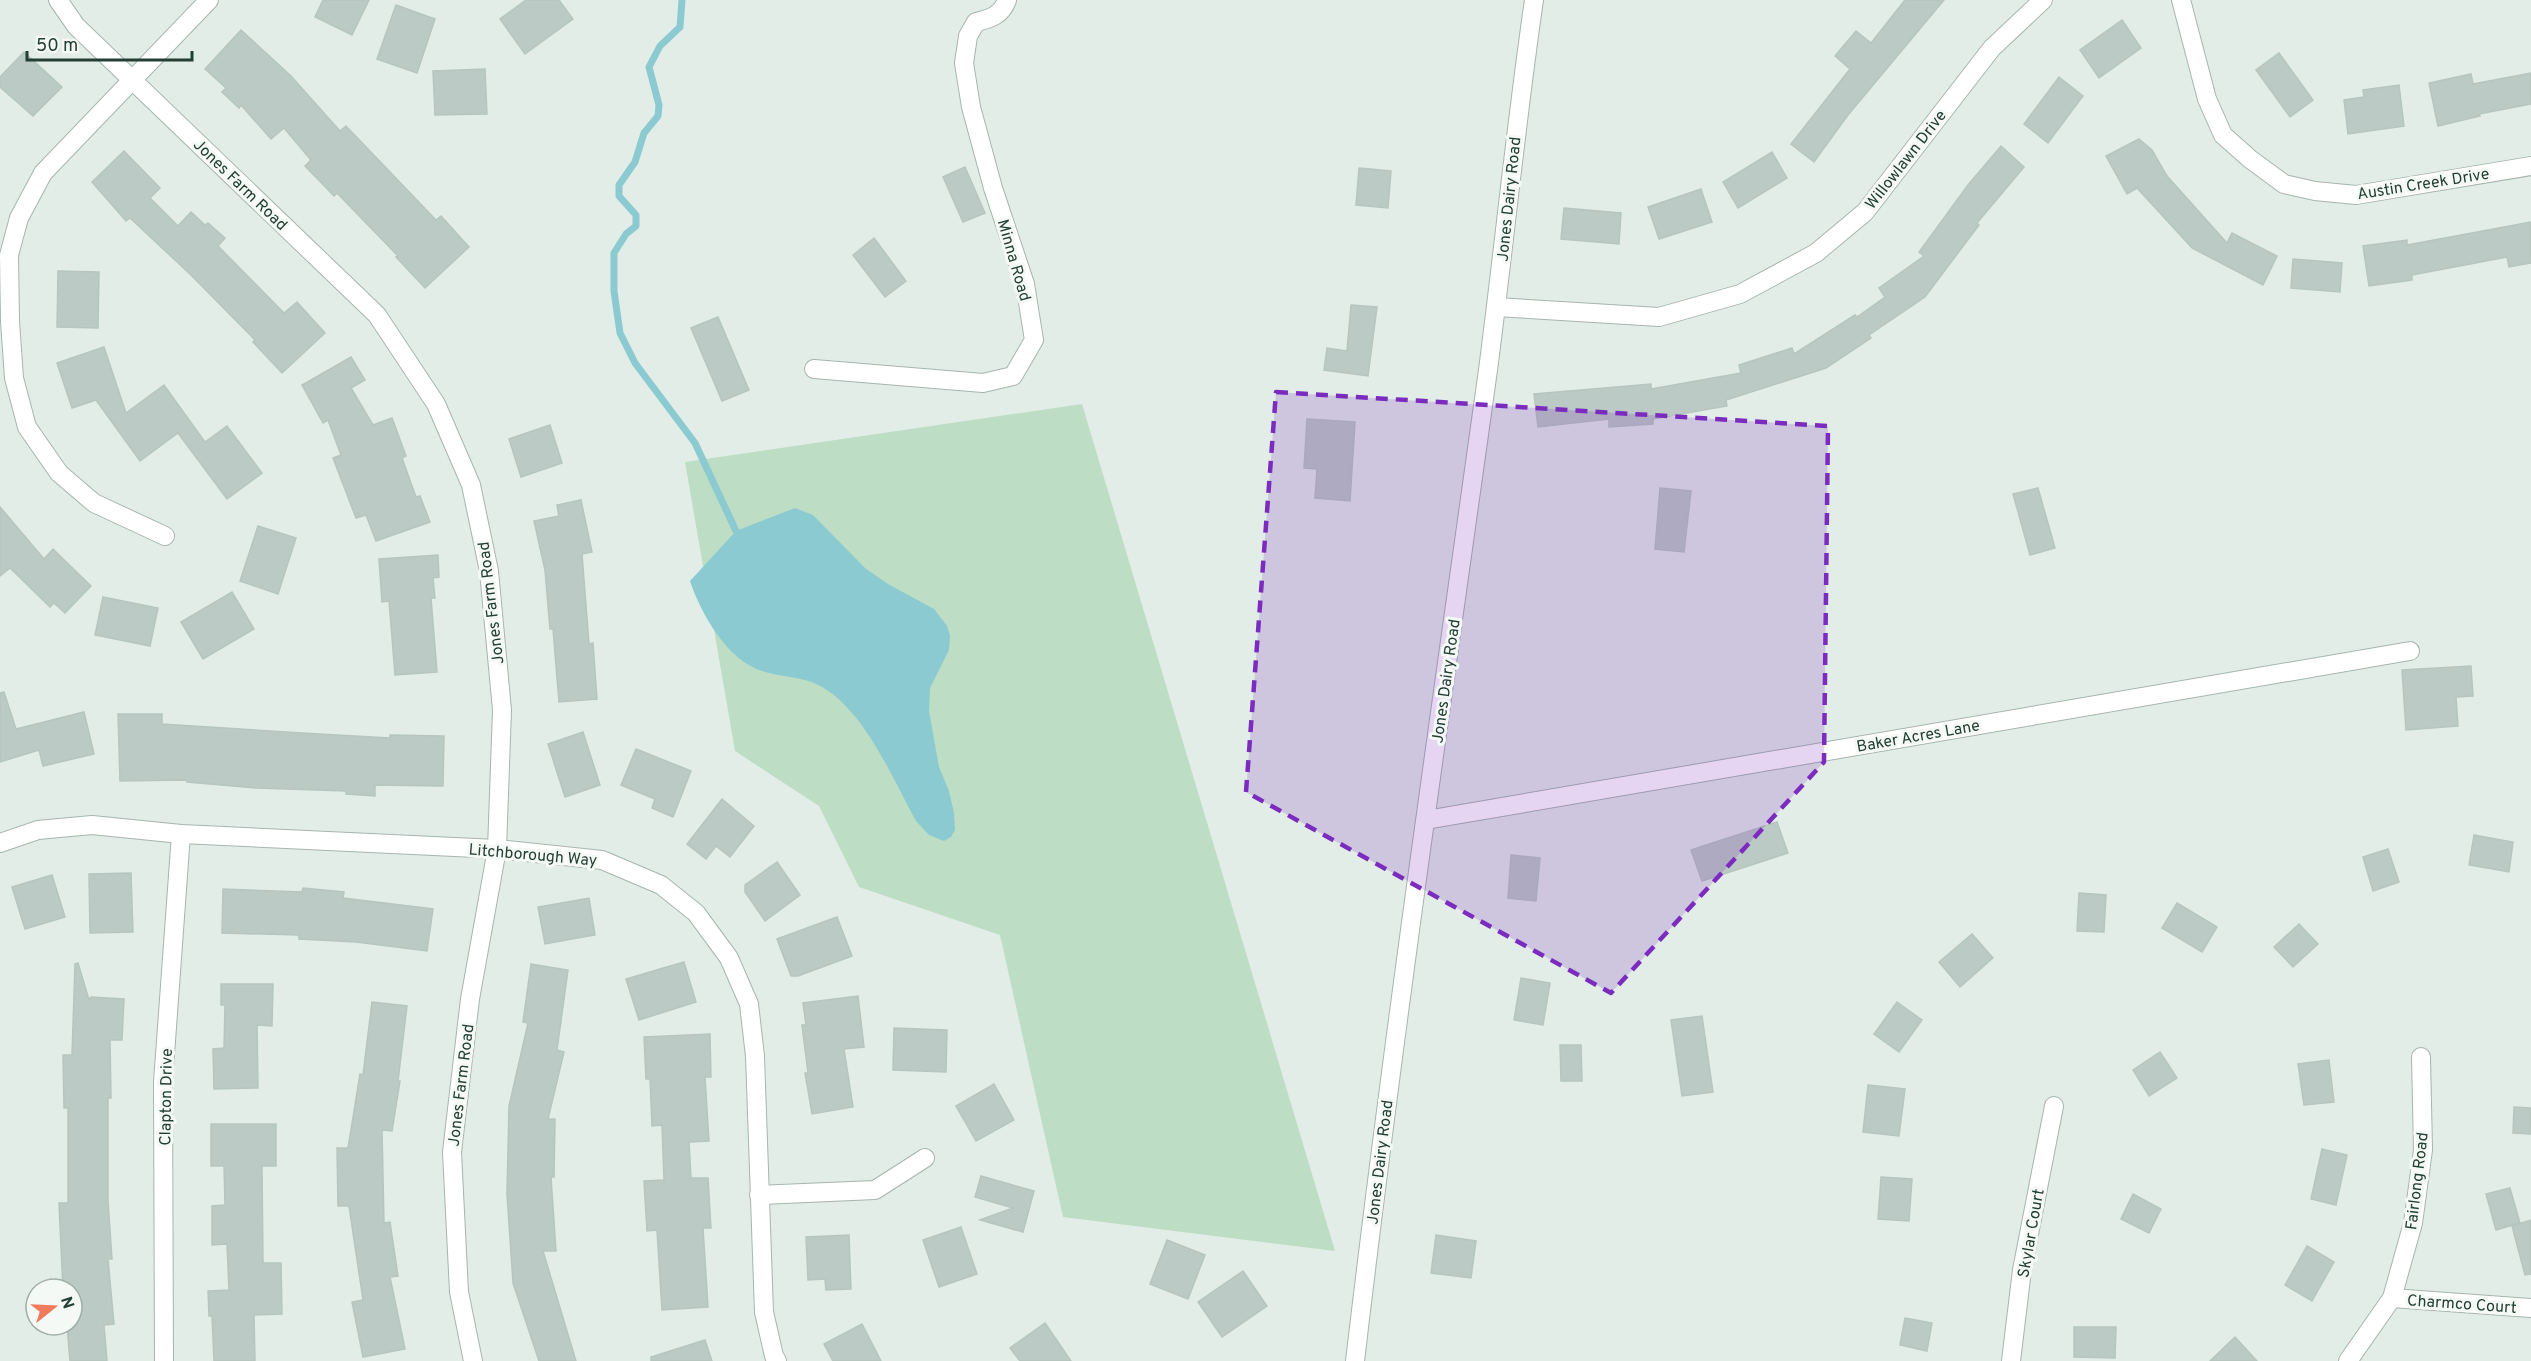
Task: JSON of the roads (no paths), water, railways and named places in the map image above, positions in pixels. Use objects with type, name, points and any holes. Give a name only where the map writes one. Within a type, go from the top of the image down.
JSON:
[{"type":"street","name":"Jones Farm Road","points":[[58,0],[76,26],[377,315],[436,404],[471,485],[489,571],[502,710],[497,849],[470,999],[452,1152],[459,1292],[473,1361]]},
{"type":"street","points":[[165,536],[94,503],[59,473],[27,427],[14,378],[10,332],[9,255],[19,218],[43,173],[209,0]]},
{"type":"street","name":"Minna Road","points":[[814,369],[983,383],[1013,376],[1034,340],[1025,284],[993,188],[971,107],[964,63],[968,36],[976,22],[991,18],[1005,8],[1007,0]]},
{"type":"street","name":"Jones Dairy Road","points":[[1355,1361],[1396,1030],[1496,307],[1524,64],[1534,0]]},
{"type":"street","name":"Willowlawn Drive","points":[[1496,307],[1659,317],[1740,294],[1816,253],[1865,212],[1992,48],[2043,0]]},
{"type":"street","name":"Austin Creek Drive","points":[[2181,0],[2207,99],[2223,135],[2250,159],[2284,184],[2315,191],[2356,195],[2531,166]]},
{"type":"street","name":"Baker Acres Lane","points":[[1426,820],[2410,651]]},
{"type":"street","name":"Litchborough Way","points":[[0,843],[38,830],[92,825],[181,834],[497,849],[602,860],[661,885],[696,913],[729,958],[749,1004],[755,1056],[764,1312],[777,1361]]},
{"type":"street","name":"Clapton Drive","points":[[164,1361],[163,1082],[181,834]]},
{"type":"street","name":"Fairlong Road","points":[[2348,1361],[2392,1298],[2413,1223],[2423,1150],[2421,1057]]},
{"type":"street","name":"Skylar Court","points":[[2011,1361],[2022,1270],[2054,1106]]},
{"type":"street","points":[[759,1196],[875,1190],[925,1158]]},
{"type":"street","name":"Charmco Court","points":[[2392,1298],[2531,1308]]},
{"type":"water","points":[[795,508],[813,515],[865,568],[888,584],[934,609],[947,626],[950,635],[949,650],[930,688],[929,711],[939,767],[949,791],[954,813],[955,830],[951,837],[944,841],[929,835],[916,821],[867,732],[841,702],[819,685],[762,671],[738,657],[708,621],[695,594],[690,581],[736,531]]},
{"type":"waterway","points":[[682,0],[680,27],[660,46],[649,67],[659,105],[658,116],[644,133],[635,162],[619,185],[619,196],[636,215],[636,226],[626,234],[614,253],[614,291],[620,333],[635,363],[695,443],[741,538]]}]
